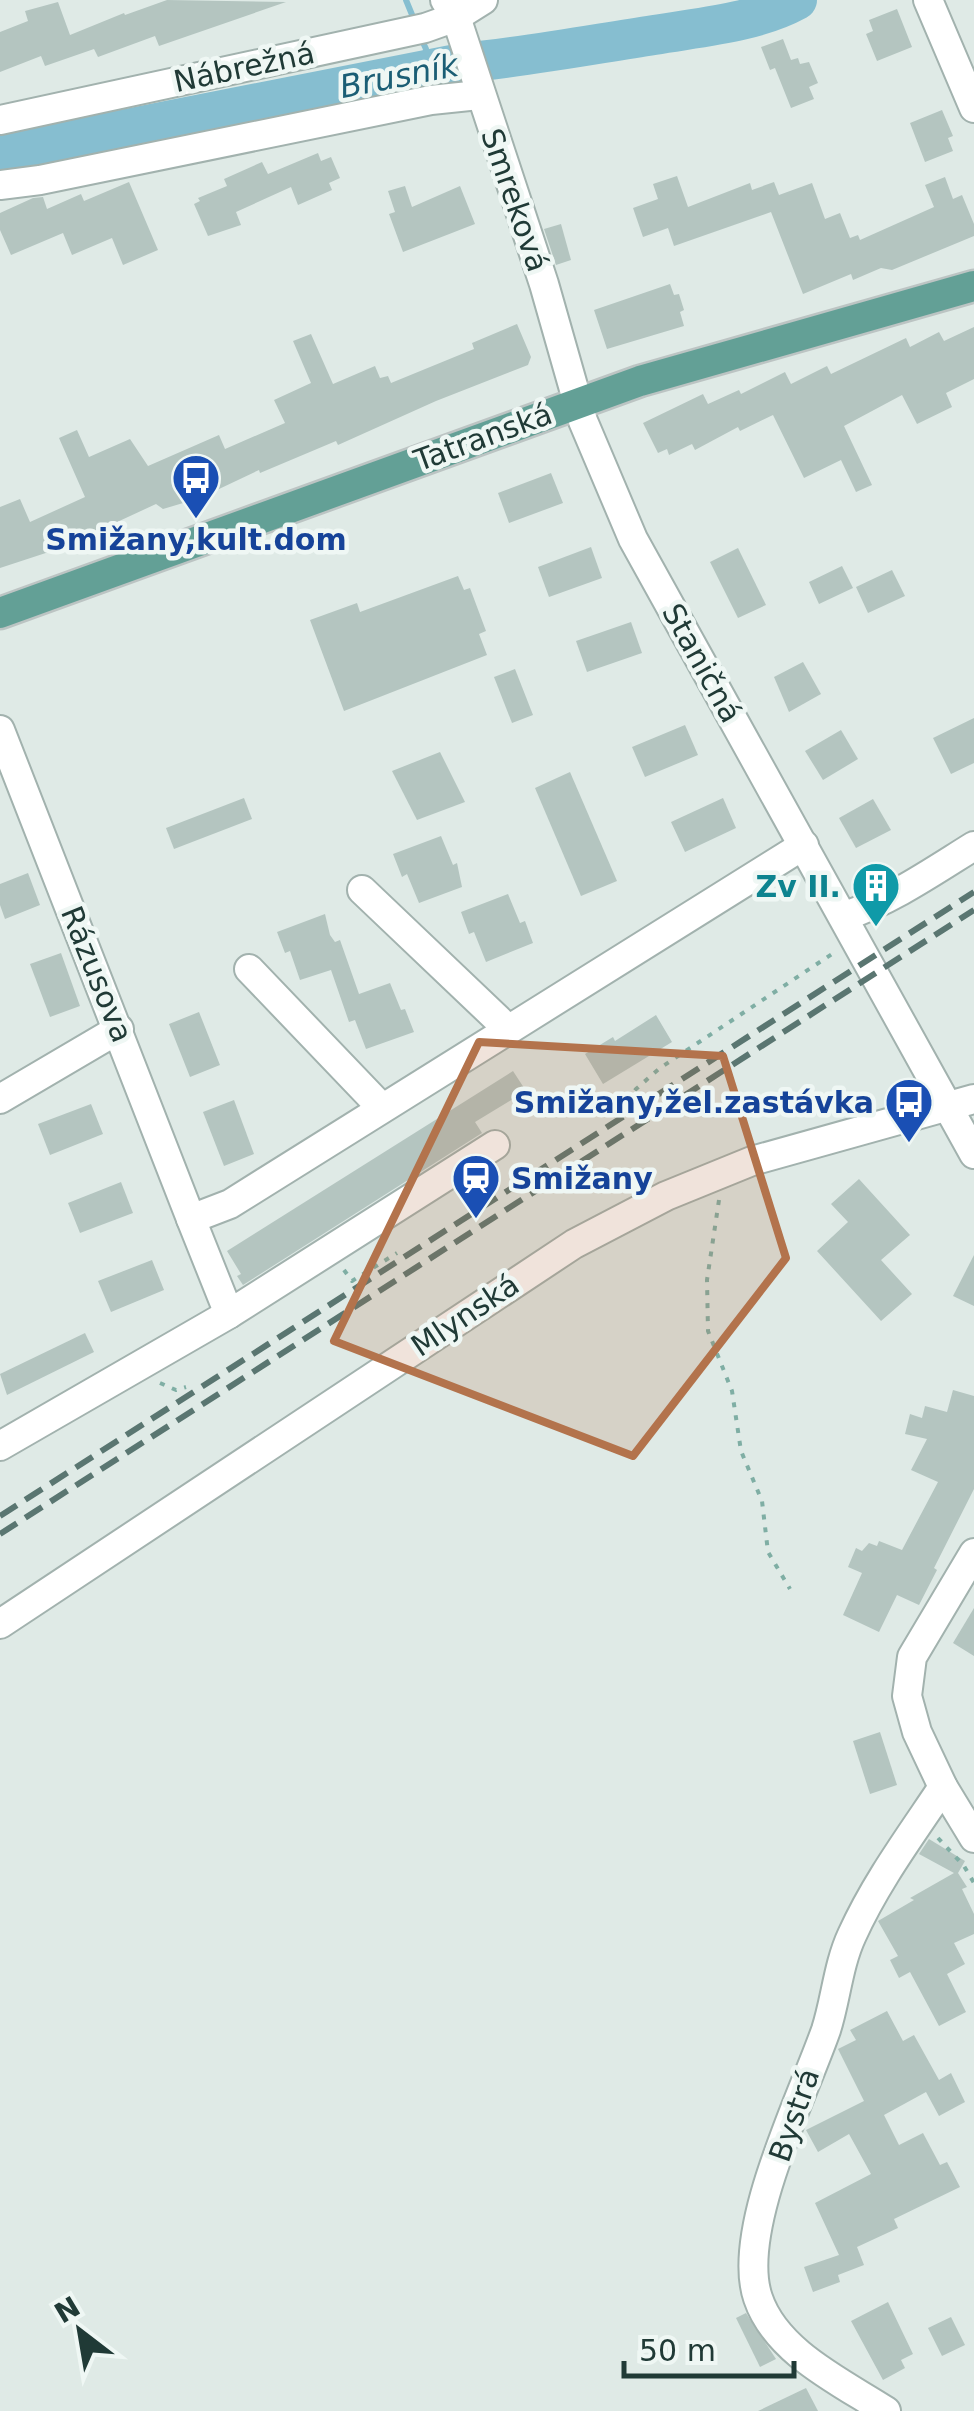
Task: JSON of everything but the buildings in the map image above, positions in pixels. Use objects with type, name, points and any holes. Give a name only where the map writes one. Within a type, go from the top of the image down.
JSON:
[{"type":"main road","name":"Tatranská","points":[[0,613],[578,402],[974,286]]},
{"type":"street","name":"Nábrežná","points":[[0,120],[416,30],[450,8],[483,0]]},
{"type":"street","points":[[928,0],[974,108]]},
{"type":"street","name":"Smreková","points":[[450,8],[544,284],[578,402]]},
{"type":"street","points":[[0,186],[432,100],[476,87]]},
{"type":"street","name":"Staničná","points":[[578,402],[633,539],[849,925],[961,1102],[974,1154]]},
{"type":"street","name":"Rázusova","points":[[0,730],[229,1314]]},
{"type":"street","points":[[190,1218],[230,1204],[804,844]]},
{"type":"street","points":[[849,925],[868,908],[974,846]]},
{"type":"street","points":[[362,890],[508,1029]]},
{"type":"street","points":[[249,969],[382,1108]]},
{"type":"street","points":[[0,1099],[119,1029]]},
{"type":"street","name":"Mlynská","points":[[0,1624],[551,1258],[630,1214],[711,1177],[789,1149],[961,1102]]},
{"type":"street","points":[[0,1446],[229,1314],[495,1145]]},
{"type":"street","points":[[974,1553],[918,1644],[908,1670],[910,1710],[943,1787],[966,1807],[974,1838]]},
{"type":"street","name":"Bystrá","points":[[886,2411],[810,2361],[777,2331],[758,2300],[752,2256],[762,2211],[826,2027],[850,1939],[874,1892],[943,1787]]},
{"type":"path","points":[[619,1111],[660,1068],[829,958],[849,925]]},
{"type":"path","points":[[711,1177],[718,1200],[707,1280],[708,1331],[732,1391],[741,1452],[762,1502],[768,1552],[790,1590]]},
{"type":"path","points":[[352,1281],[396,1253]]},
{"type":"path","points":[[921,1820],[964,1866],[974,1883]]},
{"type":"highlighted area","points":[[479,1042],[723,1056],[786,1258],[633,1456],[334,1341]]},
{"type":"waterway","points":[[406,0],[415,22]]},
{"type":"waterway","name":"Brusník","points":[[0,154],[461,63],[727,23],[797,0]]},
{"type":"waterway","points":[[421,38],[426,49],[423,71]]},
{"type":"railway","points":[[0,1516],[974,892]]},
{"type":"railway","points":[[0,1534],[974,910]]},
{"type":"place","name":"Smižany,kult.dom","points":[[196,520]]},
{"type":"place","name":"Zv II.","points":[[876,928]]},
{"type":"place","name":"Smižany,žel.zastávka","points":[[909,1144]]},
{"type":"place","name":"Smižany","points":[[476,1220]]}]
